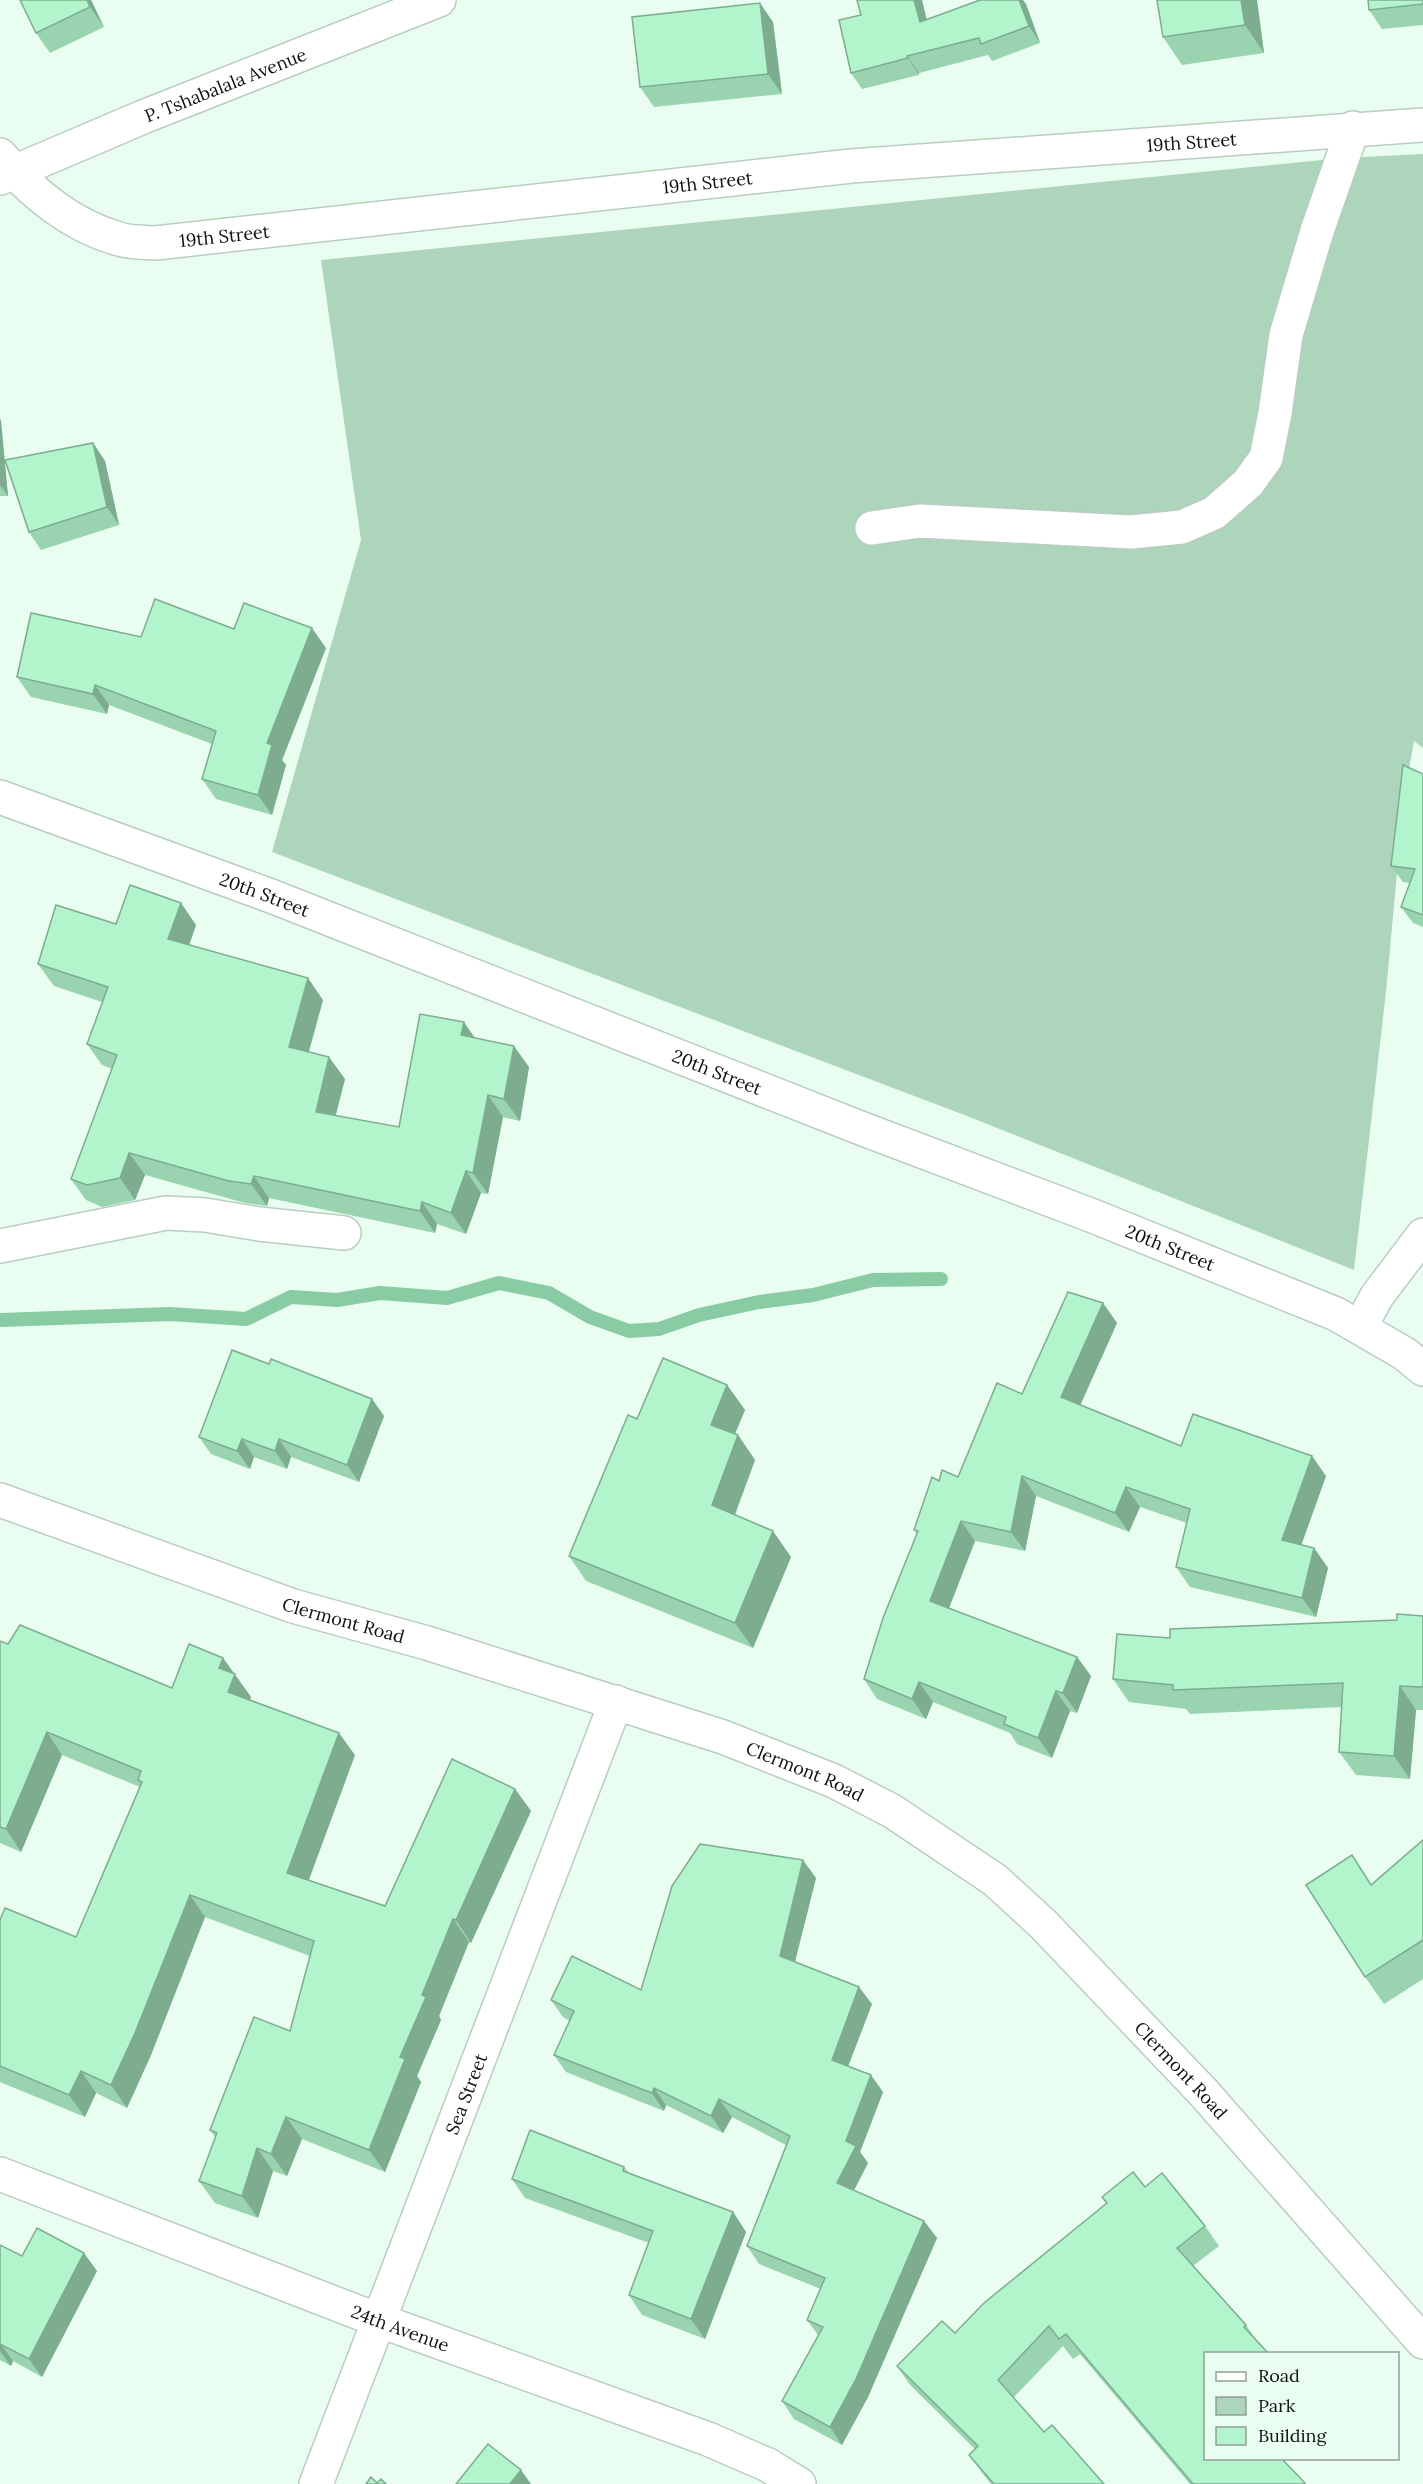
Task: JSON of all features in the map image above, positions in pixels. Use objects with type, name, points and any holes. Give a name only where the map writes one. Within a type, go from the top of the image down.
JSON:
[{"type":"street","name":"P. Tshabalala Avenue","points":[[5,168],[143,117],[439,0]]},
{"type":"street","name":"19th Street","points":[[5,168],[64,215],[92,230],[122,240],[156,243],[851,166],[1423,124]]},
{"type":"street","points":[[872,528],[920,521],[1131,532],[1182,527],[1214,513],[1248,483],[1266,458],[1286,335],[1317,231],[1353,128]]},
{"type":"street","name":"20th Street","points":[[0,797],[271,896],[481,977],[863,1130],[1104,1221],[1336,1314],[1405,1354],[1423,1369]]},
{"type":"street","points":[[0,1246],[166,1213],[205,1215],[344,1233]]},
{"type":"street","points":[[1360,1327],[1377,1296],[1423,1235]]},
{"type":"street","name":"Clermont Road","points":[[0,1500],[293,1606],[427,1643],[723,1737],[834,1781],[892,1812],[995,1880],[1043,1924],[1203,2092],[1423,2342]]},
{"type":"street","name":"Sea Street","points":[[316,2484],[616,1702]]},
{"type":"street","name":"24th Avenue","points":[[0,2174],[378,2320],[708,2439],[768,2465],[799,2484]]},
{"type":"green space","points":[[1423,154],[1423,748],[1414,741],[1404,797],[1386,992],[1354,1270],[967,1116],[272,852],[361,540],[321,260],[1342,158]]},
{"type":"building","points":[[20,0],[87,0],[90,7],[36,33]]},
{"type":"building","points":[[857,0],[914,0],[920,22],[980,0],[1019,0],[1029,26],[981,44],[979,38],[851,73],[839,20],[861,15]]},
{"type":"building","points":[[1157,0],[1241,0],[1245,25],[1163,37]]},
{"type":"building","points":[[1368,0],[1423,0],[1423,4],[1369,10]]},
{"type":"building","points":[[760,3],[768,74],[640,87],[632,17]]},
{"type":"building","points":[[93,443],[107,507],[29,532],[5,460]]},
{"type":"building","points":[[155,599],[234,629],[244,603],[312,628],[267,743],[272,745],[258,795],[202,779],[216,731],[95,685],[93,694],[17,677],[31,613],[141,637]]},
{"type":"building","points":[[1403,765],[1423,774],[1423,915],[1401,907],[1415,869],[1391,866]]},
{"type":"building","points":[[130,885],[181,903],[168,939],[308,978],[289,1047],[329,1057],[316,1112],[399,1127],[420,1014],[464,1022],[461,1035],[514,1046],[504,1099],[488,1095],[473,1173],[466,1171],[451,1213],[422,1202],[420,1211],[254,1176],[251,1184],[229,1181],[129,1153],[120,1178],[87,1185],[71,1179],[117,1055],[87,1044],[108,987],[38,964],[56,905],[116,924]]},
{"type":"building","points":[[1068,1292],[1103,1303],[1061,1397],[1181,1446],[1193,1414],[1312,1456],[1282,1540],[1314,1548],[1302,1598],[1176,1567],[1190,1509],[1126,1487],[1115,1513],[1022,1476],[1011,1532],[961,1521],[930,1601],[1077,1657],[1063,1693],[1056,1691],[1038,1738],[1004,1724],[1006,1717],[919,1682],[912,1699],[864,1679],[883,1618],[918,1531],[914,1530],[932,1477],[939,1481],[942,1470],[958,1477],[997,1383],[1022,1394]]},
{"type":"building","points":[[232,1350],[269,1364],[271,1359],[372,1399],[347,1465],[279,1439],[275,1451],[242,1439],[237,1451],[199,1437]]},
{"type":"building","points":[[663,1358],[727,1385],[711,1425],[738,1435],[712,1505],[773,1531],[735,1623],[569,1556],[628,1415],[637,1419]]},
{"type":"building","points":[[1397,1614],[1423,1616],[1423,1687],[1400,1686],[1394,1756],[1339,1752],[1343,1683],[1173,1690],[1173,1685],[1113,1679],[1117,1634],[1170,1638],[1170,1629],[1397,1620]]},
{"type":"building","points":[[20,1625],[172,1688],[189,1644],[223,1658],[219,1668],[235,1674],[228,1692],[339,1733],[287,1873],[385,1906],[452,1759],[515,1789],[456,1920],[453,1919],[422,1995],[426,1997],[400,2057],[405,2059],[369,2150],[286,2117],[271,2154],[257,2148],[242,2196],[199,2181],[217,2133],[210,2130],[254,2017],[290,2031],[314,1941],[190,1895],[135,2033],[111,2085],[81,2071],[69,2095],[0,2066],[0,1920],[5,1908],[76,1937],[142,1782],[138,1780],[141,1771],[47,1732],[6,1829],[0,1827],[0,1641],[8,1644]]},
{"type":"building","points":[[1423,1840],[1423,1940],[1365,1977],[1306,1885],[1352,1855],[1371,1885]]},
{"type":"building","points":[[700,1844],[803,1860],[780,1956],[859,1987],[832,2060],[871,2075],[846,2141],[856,2146],[837,2183],[924,2221],[856,2379],[830,2427],[782,2401],[823,2327],[807,2320],[825,2278],[747,2246],[790,2136],[719,2099],[711,2116],[654,2088],[652,2093],[554,2055],[574,2011],[551,2000],[572,1956],[641,1990],[672,1886]]},
{"type":"building","points":[[530,2130],[624,2167],[623,2171],[733,2212],[691,2319],[629,2295],[653,2231],[512,2179]]},
{"type":"building","points":[[1133,2172],[1145,2187],[1162,2173],[1205,2226],[1177,2248],[1267,2352],[1204,2352],[1204,2460],[1283,2460],[1305,2483],[1193,2484],[1066,2334],[1059,2339],[1049,2326],[998,2380],[1044,2432],[1052,2425],[1104,2484],[994,2484],[969,2455],[978,2446],[897,2366],[942,2321],[955,2333],[984,2303],[1107,2203],[1102,2197]]},
{"type":"building","points":[[37,2228],[84,2253],[29,2359],[0,2344],[0,2245],[22,2256]]},
{"type":"building","points":[[488,2444],[521,2470],[510,2484],[456,2484]]},
{"type":"building","points":[[371,2477],[377,2483],[381,2479],[386,2484],[366,2484]]},
{"type":"waterway","points":[[0,1320],[170,1314],[246,1319],[291,1297],[337,1300],[380,1293],[447,1298],[499,1283],[549,1293],[590,1317],[629,1331],[659,1329],[699,1315],[759,1302],[813,1295],[873,1280],[941,1279]]}]
